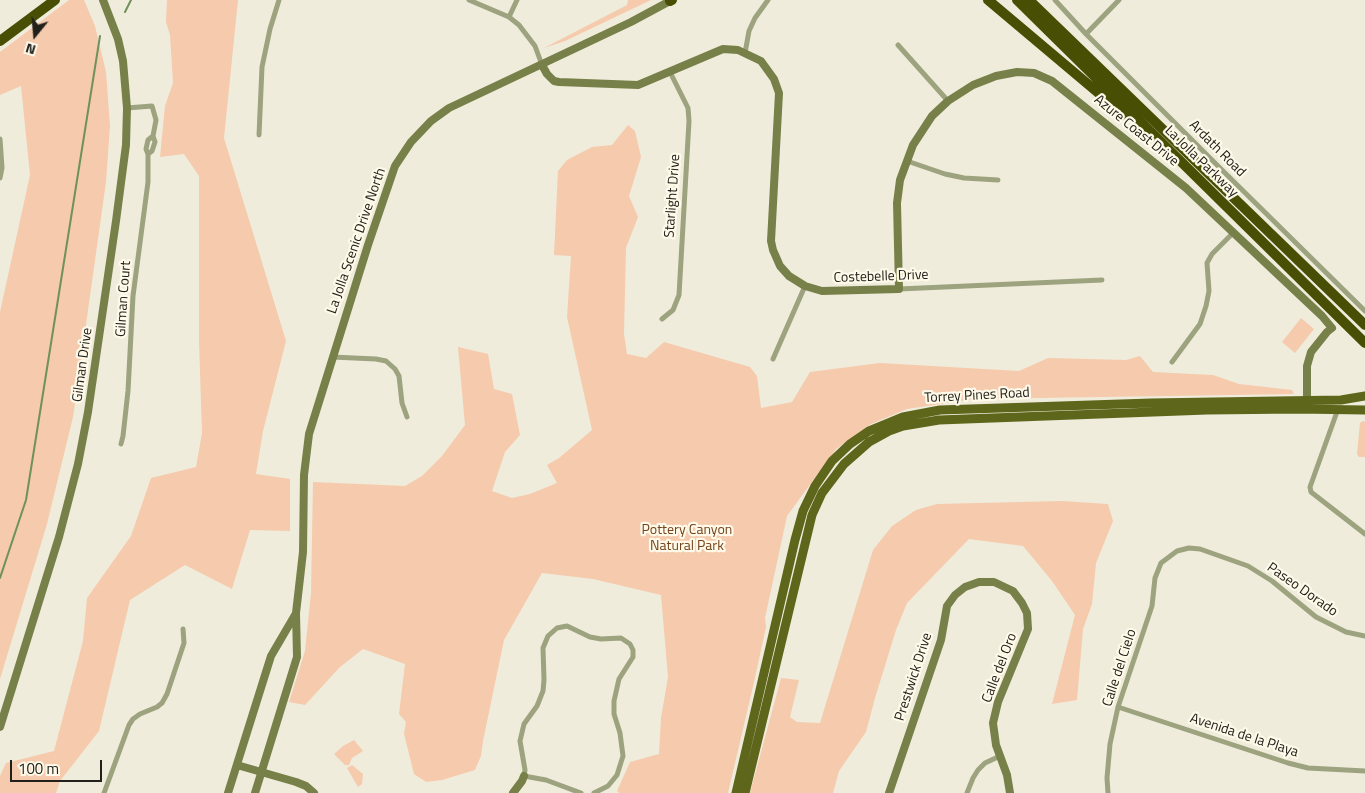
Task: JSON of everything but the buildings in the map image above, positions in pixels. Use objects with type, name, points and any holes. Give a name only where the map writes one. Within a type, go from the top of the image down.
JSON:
[{"type":"highway","points":[[0,41],[55,0]]},
{"type":"highway","points":[[988,0],[1190,170]]},
{"type":"highway","name":"La Jolla Parkway","points":[[1017,0],[1365,343]]},
{"type":"highway","name":"La Jolla Parkway","points":[[1030,0],[1365,325]]},
{"type":"highway","points":[[1323,283],[1341,297],[1352,298]]},
{"type":"main road","name":"Torrey Pines Road","points":[[745,793],[812,516],[822,493],[844,464],[869,442],[903,426],[939,420],[1307,405],[1365,396]]},
{"type":"main road","name":"Torrey Pines Road","points":[[736,793],[794,540],[803,511],[815,486],[828,467],[850,444],[869,431],[888,422],[917,413],[940,410],[1160,402],[1307,405],[1338,409],[1362,409]]},
{"type":"street","name":"Gilman Drive","points":[[0,726],[56,545],[81,454],[124,169],[128,108],[126,82],[118,39],[103,0]]},
{"type":"street","points":[[259,135],[262,67],[270,29],[279,0]]},
{"type":"street","points":[[469,0],[509,17],[526,32],[547,74],[554,81],[638,85],[712,53],[723,50],[745,52],[749,31],[755,18],[768,0]]},
{"type":"street","points":[[509,17],[517,0]]},
{"type":"street","name":"La Jolla Scenic Drive North","points":[[255,793],[296,657],[296,614],[303,552],[306,451],[309,434],[332,357],[395,166],[411,142],[431,121],[449,108],[646,15],[671,0]]},
{"type":"street","name":"Ardath Road","points":[[1055,0],[1086,34],[1365,311]]},
{"type":"street","points":[[1086,34],[1119,0]]},
{"type":"street","points":[[898,45],[948,101],[932,116],[913,145],[900,180],[897,203],[899,289]]},
{"type":"street","name":"Costebelle Drive","points":[[745,52],[761,61],[774,79],[779,93],[772,241],[773,250],[780,266],[789,276],[805,286],[822,291],[1102,280]]},
{"type":"street","name":"Starlight Drive","points":[[662,319],[673,310],[678,295],[689,121],[688,108],[670,72]]},
{"type":"street","name":"Azure Coast Drive","points":[[948,101],[973,85],[996,76],[1027,72],[1052,81],[1186,188],[1332,328],[1311,352],[1307,366],[1307,405]]},
{"type":"street","name":"Gilman Court","points":[[121,444],[128,391],[133,296],[148,182],[148,154],[146,149],[148,140],[153,136],[156,120],[152,106],[128,108]]},
{"type":"street","points":[[0,139],[0,178]]},
{"type":"street","points":[[907,161],[945,174],[964,178],[998,180]]},
{"type":"street","points":[[1172,362],[1200,324],[1209,291],[1207,263],[1212,254],[1234,232]]},
{"type":"street","points":[[773,359],[805,286]]},
{"type":"street","points":[[332,357],[386,361],[395,369],[399,376],[402,403],[407,416]]},
{"type":"street","points":[[1338,409],[1310,487],[1311,492],[1365,534]]},
{"type":"street","name":"Paseo Dorado","points":[[1170,555],[1188,548],[1200,549],[1248,566],[1272,581],[1316,617],[1346,632],[1365,636]]},
{"type":"street","name":"Calle del Cielo","points":[[1108,793],[1110,744],[1118,707],[1152,606],[1155,578],[1161,563],[1170,555]]},
{"type":"street","name":"Calle del Oro","points":[[979,582],[994,582],[1013,591],[1027,613],[1028,629],[998,702],[993,723],[996,745],[1007,775],[1010,793]]},
{"type":"street","name":"Prestwick Drive","points":[[889,793],[941,640],[947,606],[955,595],[965,587],[979,582]]},
{"type":"street","name":"La Jolla Scenic Drive North","points":[[228,793],[271,656],[296,614]]},
{"type":"street","points":[[513,793],[522,781],[525,770],[520,740],[524,724],[537,706],[543,692],[543,648],[548,636],[557,628],[567,626],[590,637],[621,638],[630,644],[633,650],[633,657],[620,680],[614,701],[614,714],[620,733],[623,756],[617,775],[608,786],[595,793]]},
{"type":"street","points":[[104,793],[129,725],[140,714],[162,703],[168,694],[184,643],[183,629]]},
{"type":"street","name":"Avenida de la Playa","points":[[1118,707],[1288,763],[1308,768],[1365,771]]},
{"type":"street","points":[[967,793],[978,770],[985,763],[1000,756]]},
{"type":"street","points":[[237,765],[296,782],[306,786],[314,793]]},
{"type":"street","points":[[524,776],[546,780],[581,793]]},
{"type":"green space","points":[[69,0],[84,0],[95,26],[106,72],[110,126],[106,182],[73,417],[47,524],[0,679],[0,312],[30,175],[21,86],[0,95],[0,52]]},
{"type":"green space","points":[[167,0],[238,0],[224,138],[286,341],[263,431],[256,474],[290,479],[290,531],[250,530],[232,589],[185,565],[130,600],[99,731],[60,781],[56,793],[0,793],[0,776],[6,763],[54,751],[83,641],[87,598],[131,536],[151,478],[196,467],[202,433],[199,341],[199,176],[184,154],[160,157],[165,106],[173,83],[170,35],[166,22]]},
{"type":"green space","points":[[628,0],[651,0],[565,41],[544,48],[627,5]]},
{"type":"green space","name":"Pottery Canyon Natural Park","points":[[628,125],[635,131],[641,157],[629,196],[638,217],[626,248],[624,334],[627,354],[646,358],[664,342],[750,367],[757,376],[761,408],[792,402],[810,372],[880,363],[1019,371],[1048,358],[1126,360],[1140,356],[1153,372],[1213,375],[1239,384],[1292,390],[1294,394],[974,399],[907,409],[871,424],[836,449],[787,516],[765,618],[766,627],[728,793],[619,793],[617,791],[630,762],[659,754],[661,718],[668,677],[661,595],[593,579],[542,573],[504,640],[481,756],[475,770],[442,780],[426,782],[414,774],[404,734],[406,722],[399,714],[405,664],[363,649],[340,667],[305,705],[289,702],[305,651],[311,593],[313,482],[405,486],[422,476],[442,456],[465,425],[458,347],[488,354],[494,389],[512,394],[520,435],[505,452],[492,491],[512,498],[530,494],[557,483],[547,465],[559,458],[592,430],[567,317],[571,256],[554,255],[558,171],[567,160],[592,147],[612,145]]},
{"type":"green space","points":[[1301,318],[1314,329],[1295,353],[1282,342]]},
{"type":"green space","points":[[1365,422],[1365,457],[1359,457],[1357,454],[1360,423]]},
{"type":"green space","points":[[1062,501],[1108,504],[1113,521],[1096,563],[1092,604],[1083,629],[1077,700],[1052,704],[1075,615],[1052,581],[1023,546],[969,539],[907,603],[896,630],[866,732],[839,771],[833,793],[750,793],[781,678],[799,680],[790,717],[797,722],[820,723],[873,550],[892,526],[916,510],[937,504]]},
{"type":"green space","points":[[354,740],[363,751],[352,758],[349,765],[345,765],[334,754]]},
{"type":"green space","points":[[352,765],[363,774],[362,784],[358,787],[347,768]]},
{"type":"waterway","points":[[125,12],[131,0]]},
{"type":"waterway","points":[[0,578],[26,500],[100,36]]}]
